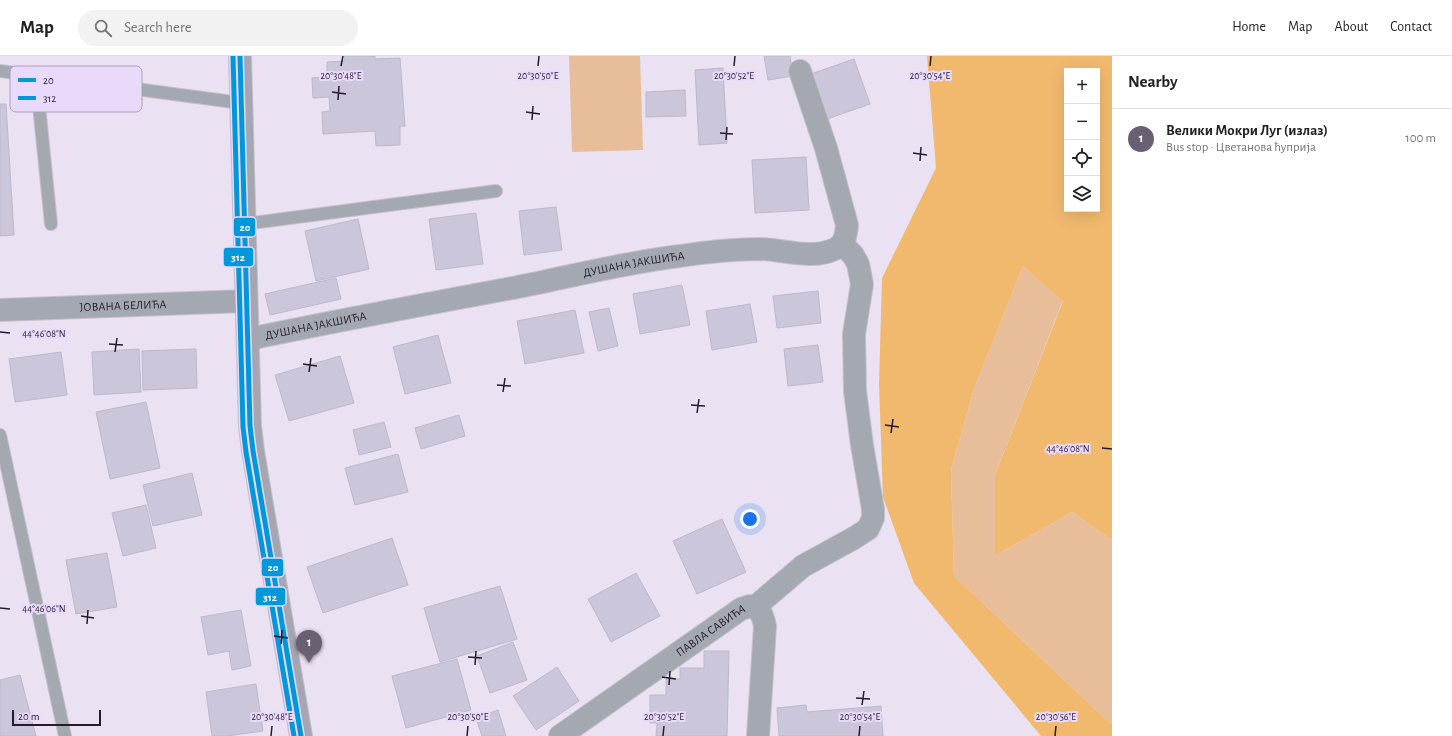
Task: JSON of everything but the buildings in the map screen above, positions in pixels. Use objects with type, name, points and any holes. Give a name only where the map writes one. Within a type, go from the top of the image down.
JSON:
[{"type":"street","points":[[240,56],[246,301],[249,339],[250,426],[301,736]]},
{"type":"street","points":[[755,607],[803,566],[868,529],[873,518],[874,509],[862,445],[855,392],[854,334],[862,284],[858,264],[853,255],[842,244],[847,225],[826,148],[800,71]]},
{"type":"street","name":"ДУШАНА ЈАКШИЋА","points":[[249,339],[403,308],[508,289],[620,265],[672,257],[755,250],[811,254],[826,252],[842,244]]},
{"type":"street","name":"ЈОВАНА БЕЛИЋА","points":[[0,310],[246,301]]},
{"type":"street","name":"ПАВЛА САВИЋА","points":[[560,736],[741,609],[750,606],[755,607],[760,611],[765,626],[758,736]]},
{"type":"lane","points":[[0,71],[10,72]]},
{"type":"lane","points":[[142,90],[241,103]]},
{"type":"lane","points":[[39,112],[50,224]]},
{"type":"lane","points":[[244,224],[496,191]]},
{"type":"lane","points":[[0,435],[65,736]]},
{"type":"shaded area","points":[[569,56],[640,56],[643,150],[572,152]]},
{"type":"shaded area","points":[[927,56],[1112,56],[1112,540],[1072,512],[995,556],[995,475],[1063,301],[1023,266],[974,389],[951,470],[954,576],[1112,725],[1112,736],[1041,736],[914,583],[883,497],[879,384],[882,278],[936,168]]},
{"type":"shaded area","points":[[1023,266],[1063,300],[995,475],[995,556],[1072,512],[1112,540],[1112,725],[954,576],[951,470],[974,389]]},
{"type":"transit line","name":"312","points":[[233,56],[243,427],[294,736]]},
{"type":"transit line","name":"20","points":[[240,56],[250,426],[301,736]]},
{"type":"place","name":"Велики Мокри Луг (излаз)","points":[[309,663]]}]
